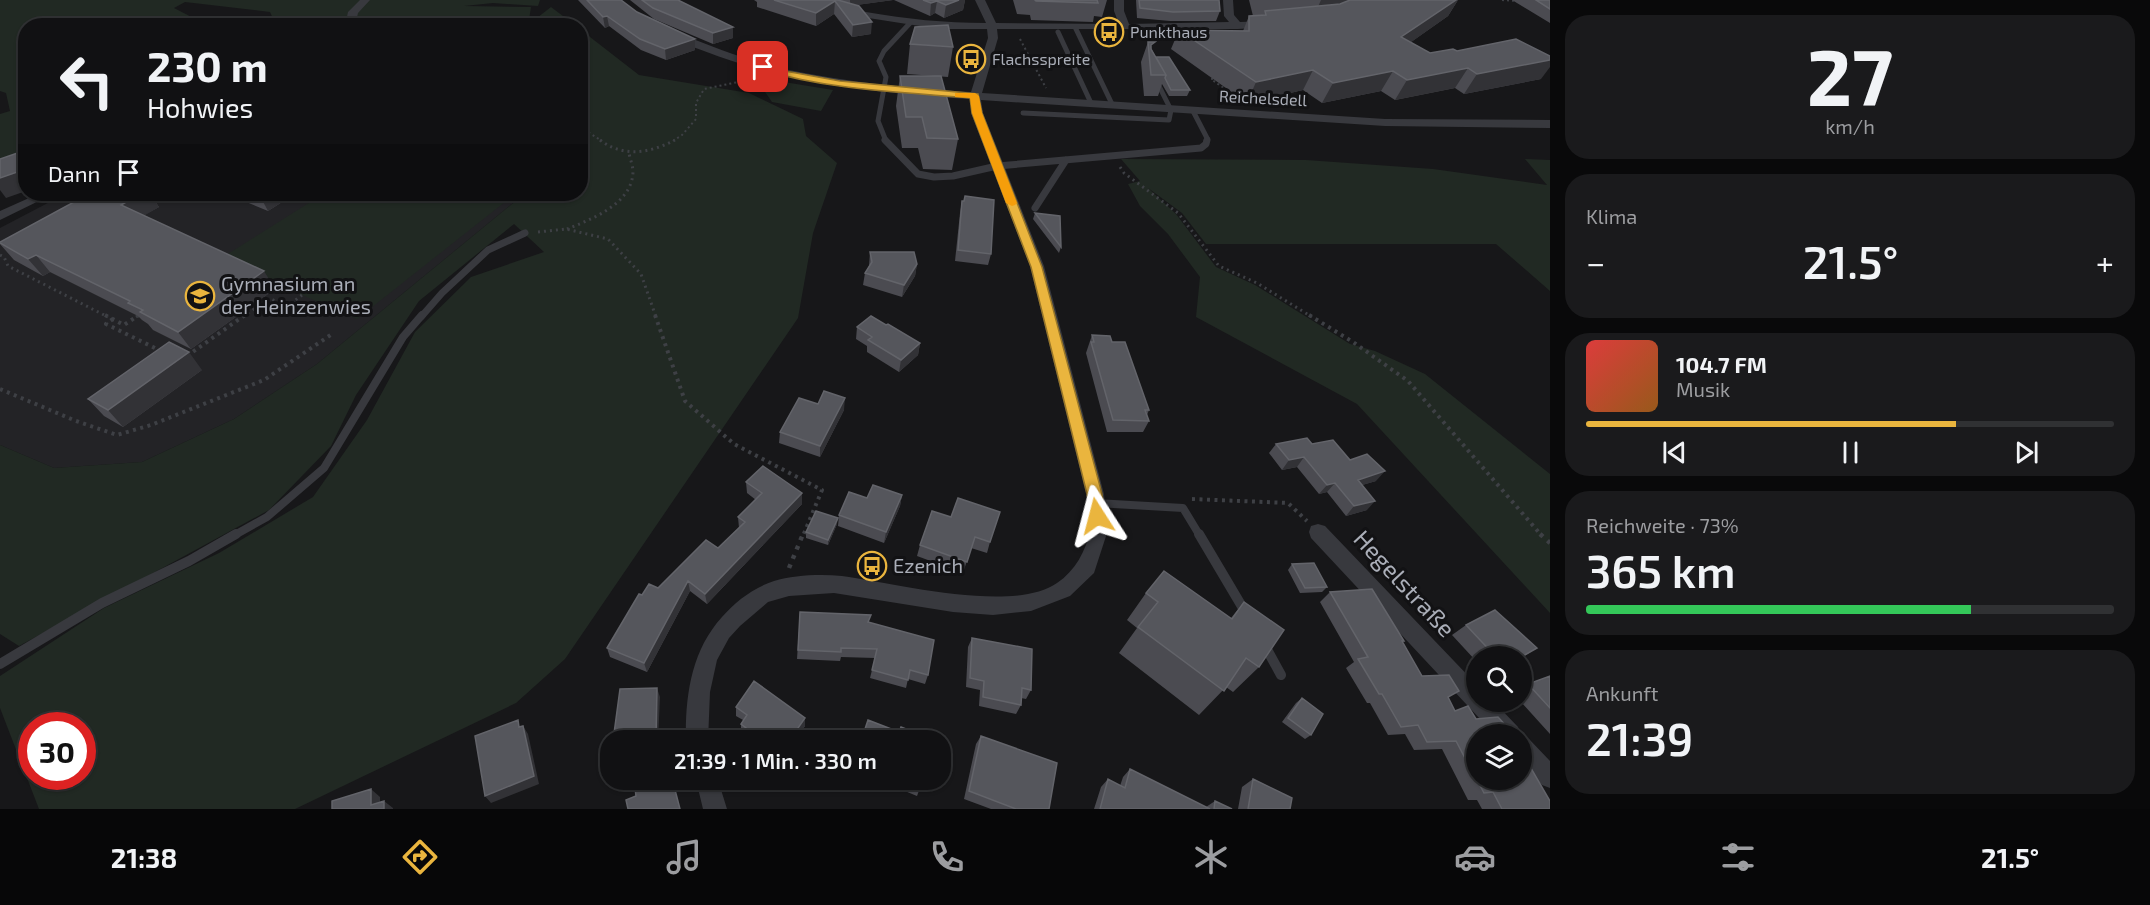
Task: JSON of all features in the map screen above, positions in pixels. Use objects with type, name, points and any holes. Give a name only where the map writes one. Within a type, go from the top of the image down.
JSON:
[{"type":"street","points":[[352,18],[353,12],[365,0]]},
{"type":"street","points":[[807,0],[939,26],[1125,27],[1277,24]]},
{"type":"street","points":[[698,730],[700,675],[720,631],[752,600],[780,588],[838,585],[982,606],[1020,604],[1059,594],[1079,579],[1093,551],[1099,528],[1095,503],[1036,267],[977,113],[975,96],[993,38],[992,26],[980,0]]},
{"type":"street","points":[[1119,0],[1121,19],[1125,27]]},
{"type":"street","points":[[1228,0],[1229,16],[1238,26]]},
{"type":"street","name":"Reichelsdell","points":[[670,33],[721,54],[783,73],[882,89],[1051,99],[1171,110],[1478,126],[1550,123]]},
{"type":"street","points":[[0,216],[32,201]]},
{"type":"street","name":"Hegelstraße","points":[[1318,532],[1466,688]]},
{"type":"street","name":"Hegelstraße","points":[[1488,712],[1500,724]]},
{"type":"street","points":[[1532,758],[1550,777]]},
{"type":"street","points":[[709,790],[714,809]]},
{"type":"lane","points":[[911,22],[884,51],[879,62],[886,77],[878,121],[881,133],[890,146],[918,174],[933,177],[953,176],[997,166],[1201,148],[1206,144],[1207,138],[1193,111]]},
{"type":"lane","points":[[1076,27],[1112,104]]},
{"type":"lane","points":[[1058,32],[1091,103]]},
{"type":"lane","points":[[1023,112],[1169,120],[1171,110],[1153,76]]},
{"type":"lane","points":[[1035,208],[1066,160]]},
{"type":"lane","points":[[0,664],[102,603],[189,561],[267,517],[324,468],[403,337],[442,293],[488,250],[525,233]]},
{"type":"lane","points":[[1095,503],[1183,508],[1253,626]]},
{"type":"lane","points":[[1259,636],[1281,675]]},
{"type":"path","points":[[1502,0],[1523,2]]},
{"type":"path","points":[[1015,27],[1051,99]]},
{"type":"path","points":[[588,130],[613,149],[629,153],[656,148],[681,136],[696,119],[696,103],[704,89],[783,73]]},
{"type":"path","points":[[1222,77],[1211,79],[1245,103],[1249,114]]},
{"type":"path","points":[[525,233],[566,229],[598,216],[626,193],[633,173],[629,153]]},
{"type":"path","points":[[1112,155],[1124,173],[1178,213],[1219,266],[1257,283],[1353,342],[1408,381],[1550,543]]},
{"type":"path","points":[[566,229],[608,240],[641,274],[685,401],[734,444],[822,490],[780,588]]},
{"type":"path","points":[[0,255],[4,257],[8,266],[124,325],[144,312]]},
{"type":"path","points":[[186,357],[269,298],[304,315],[310,310],[293,302],[302,296]]},
{"type":"path","points":[[113,319],[106,324],[165,353]]},
{"type":"path","points":[[0,389],[76,421],[117,435],[162,421],[264,380],[332,334]]},
{"type":"path","points":[[1186,498],[1288,503],[1318,532]]},
{"type":"shaded area","points":[[0,0],[540,0],[538,6],[493,3],[464,6],[531,7],[529,18],[273,18],[270,12],[185,2],[174,8],[193,18],[18,18],[18,157],[0,167],[0,114],[10,111],[6,93],[0,91]]},
{"type":"shaded area","points":[[551,7],[566,18],[537,18]]},
{"type":"shaded area","points":[[588,35],[639,75],[749,93],[803,119],[806,136],[837,163],[813,233],[798,318],[565,659],[516,703],[295,809],[39,809],[32,790],[96,790],[96,712],[18,712],[18,755],[0,708],[0,676],[104,608],[219,553],[313,497],[367,420],[415,332],[471,277],[544,252],[514,224],[419,301],[356,395],[331,446],[269,510],[19,646],[0,634],[0,445],[54,468],[142,462],[234,419],[317,364],[515,201],[588,201]]},
{"type":"shaded area","points":[[784,82],[833,90],[821,111],[772,102],[763,89]]},
{"type":"shaded area","points":[[1121,159],[1306,160],[1433,169],[1547,185],[1525,159],[1550,160],[1550,291],[1496,244],[1206,244],[1182,213],[1148,188],[1176,214],[1216,267],[1255,285],[1350,344],[1375,351],[1425,374],[1550,474],[1550,613],[1357,404],[1196,317],[1200,277],[1168,234],[1140,206],[1128,184],[1140,181]]},
{"type":"shaded area","name":"Gymnasium an der Heinzenwies","points":[[52,201],[515,201],[317,364],[234,419],[142,462],[54,468],[0,445],[0,228]]},
{"type":"shaded area","points":[[312,201],[506,201],[357,319],[220,259]]},
{"type":"building","points":[[587,0],[621,0],[637,12],[695,39],[665,49],[640,39],[607,16],[603,17]]},
{"type":"building","points":[[642,0],[678,0],[733,27],[713,33],[653,8]]},
{"type":"building","points":[[774,0],[838,0],[859,6],[872,22],[853,25],[835,1],[816,13]]},
{"type":"building","points":[[923,0],[959,0],[946,5],[937,1],[931,3]]},
{"type":"building","points":[[1097,0],[1098,3],[1036,1]]},
{"type":"building","points":[[1139,0],[1219,0],[1220,11],[1173,12],[1140,8]]},
{"type":"building","points":[[1350,0],[1456,0],[1401,37],[1430,53],[1453,49],[1457,51],[1516,39],[1550,56],[1550,60],[1477,74],[1468,68],[1407,80],[1393,71],[1333,83],[1313,70],[1256,82],[1179,30],[1249,31],[1249,16],[1266,15],[1265,11],[1340,4]]},
{"type":"building","points":[[1536,0],[1550,0],[1550,9]]},
{"type":"building","points":[[948,25],[953,47],[910,44],[915,27]]},
{"type":"building","points":[[1148,42],[1155,42],[1151,45],[1151,49],[1166,75],[1151,75]]},
{"type":"building","points":[[1156,57],[1169,57],[1190,90],[1171,90]]},
{"type":"building","points":[[900,76],[941,76],[958,139],[927,138],[922,117],[906,117]]},
{"type":"building","points":[[18,153],[18,172],[0,178],[0,159]]},
{"type":"building","points":[[965,196],[994,200],[991,254],[958,250],[962,201]]},
{"type":"building","points":[[76,201],[128,201],[121,205],[264,271],[178,332],[140,312],[143,310],[128,303],[130,301],[36,255],[28,259],[0,242]]},
{"type":"building","points":[[1035,213],[1060,216],[1061,247]]},
{"type":"building","points":[[870,252],[914,252],[917,264],[904,285],[865,273],[872,262]]},
{"type":"building","points":[[871,316],[920,343],[901,360],[868,340],[872,337],[857,327]]},
{"type":"building","points":[[1092,335],[1110,336],[1112,342],[1125,342],[1149,410],[1145,410],[1149,421],[1113,420],[1091,342],[1094,342]]},
{"type":"building","points":[[169,342],[189,352],[108,410],[88,399]]},
{"type":"building","points":[[824,391],[845,398],[820,446],[780,432],[799,398],[818,404]]},
{"type":"building","points":[[1307,438],[1312,444],[1333,440],[1350,460],[1367,454],[1385,471],[1358,480],[1375,501],[1354,506],[1335,483],[1327,485],[1304,457],[1289,460],[1276,444]]},
{"type":"building","points":[[763,466],[802,493],[705,594],[688,581],[644,663],[607,648],[639,594],[642,595],[649,584],[658,588],[706,540],[718,548],[745,522],[738,517],[762,493],[746,482]]},
{"type":"building","points":[[873,485],[902,495],[886,532],[839,515],[849,492],[867,498]]},
{"type":"building","points":[[958,498],[1000,512],[990,542],[975,537],[967,562],[920,545],[932,511],[951,517]]},
{"type":"building","points":[[816,511],[838,518],[828,540],[806,532]]},
{"type":"building","points":[[1314,563],[1327,587],[1305,588],[1292,564]]},
{"type":"building","points":[[1164,571],[1232,619],[1244,602],[1284,630],[1259,667],[1246,658],[1224,691],[1138,627],[1158,602],[1146,593]]},
{"type":"building","points":[[1372,589],[1404,641],[1402,641],[1422,676],[1449,675],[1459,691],[1448,697],[1455,711],[1466,707],[1466,712],[1472,712],[1476,719],[1498,717],[1504,724],[1466,724],[1466,760],[1456,741],[1427,742],[1418,725],[1401,727],[1358,659],[1368,657],[1330,592]]},
{"type":"building","points":[[1495,610],[1537,648],[1532,651],[1532,646],[1486,646],[1466,625]]},
{"type":"building","points":[[800,612],[871,615],[868,622],[934,640],[928,675],[910,670],[908,680],[872,670],[877,649],[841,648],[841,652],[798,650]]},
{"type":"building","points":[[972,638],[1032,649],[1031,690],[1022,688],[1021,705],[983,697],[984,681],[970,678]]},
{"type":"building","points":[[1550,676],[1550,708],[1532,688],[1532,683]]},
{"type":"building","points":[[754,681],[805,718],[797,730],[749,730],[741,724],[747,715],[736,707]]},
{"type":"building","points":[[657,688],[656,730],[614,730],[620,689]]},
{"type":"building","points":[[1302,698],[1323,714],[1311,735],[1288,718]]},
{"type":"building","points":[[518,720],[519,727],[523,726],[534,776],[485,796],[475,736]]},
{"type":"building","points":[[868,720],[894,730],[865,730]]},
{"type":"building","points":[[981,736],[1057,763],[1049,809],[1016,809],[969,791]]},
{"type":"building","points":[[1130,769],[1210,809],[1100,809],[1108,779],[1125,788]]},
{"type":"building","points":[[1532,770],[1550,801],[1550,809],[1502,809],[1493,792],[1484,793],[1482,790],[1532,790]]},
{"type":"building","points":[[1253,779],[1292,798],[1290,809],[1248,809]]},
{"type":"building","points":[[371,789],[371,805],[384,801],[384,809],[332,809],[332,801]]},
{"type":"building","points":[[635,790],[675,790],[680,809],[628,809],[626,800],[636,796]]},
{"type":"building","points":[[1215,801],[1232,809],[1214,809]]},
{"type":"slow traffic","points":[[958,95],[975,96],[977,113],[1012,203]]},
{"type":"place","name":"Punkthaus","points":[[1109,32]]},
{"type":"place","name":"Flachsspreite","points":[[971,59]]},
{"type":"place","name":"Gymnasium an der Heinzenwies","points":[[200,296]]},
{"type":"place","name":"Ezenich","points":[[872,566]]},
{"type":"route","points":[[763,67],[783,73],[882,89],[975,96],[977,113],[1036,267],[1095,494],[1097,516]]}]
